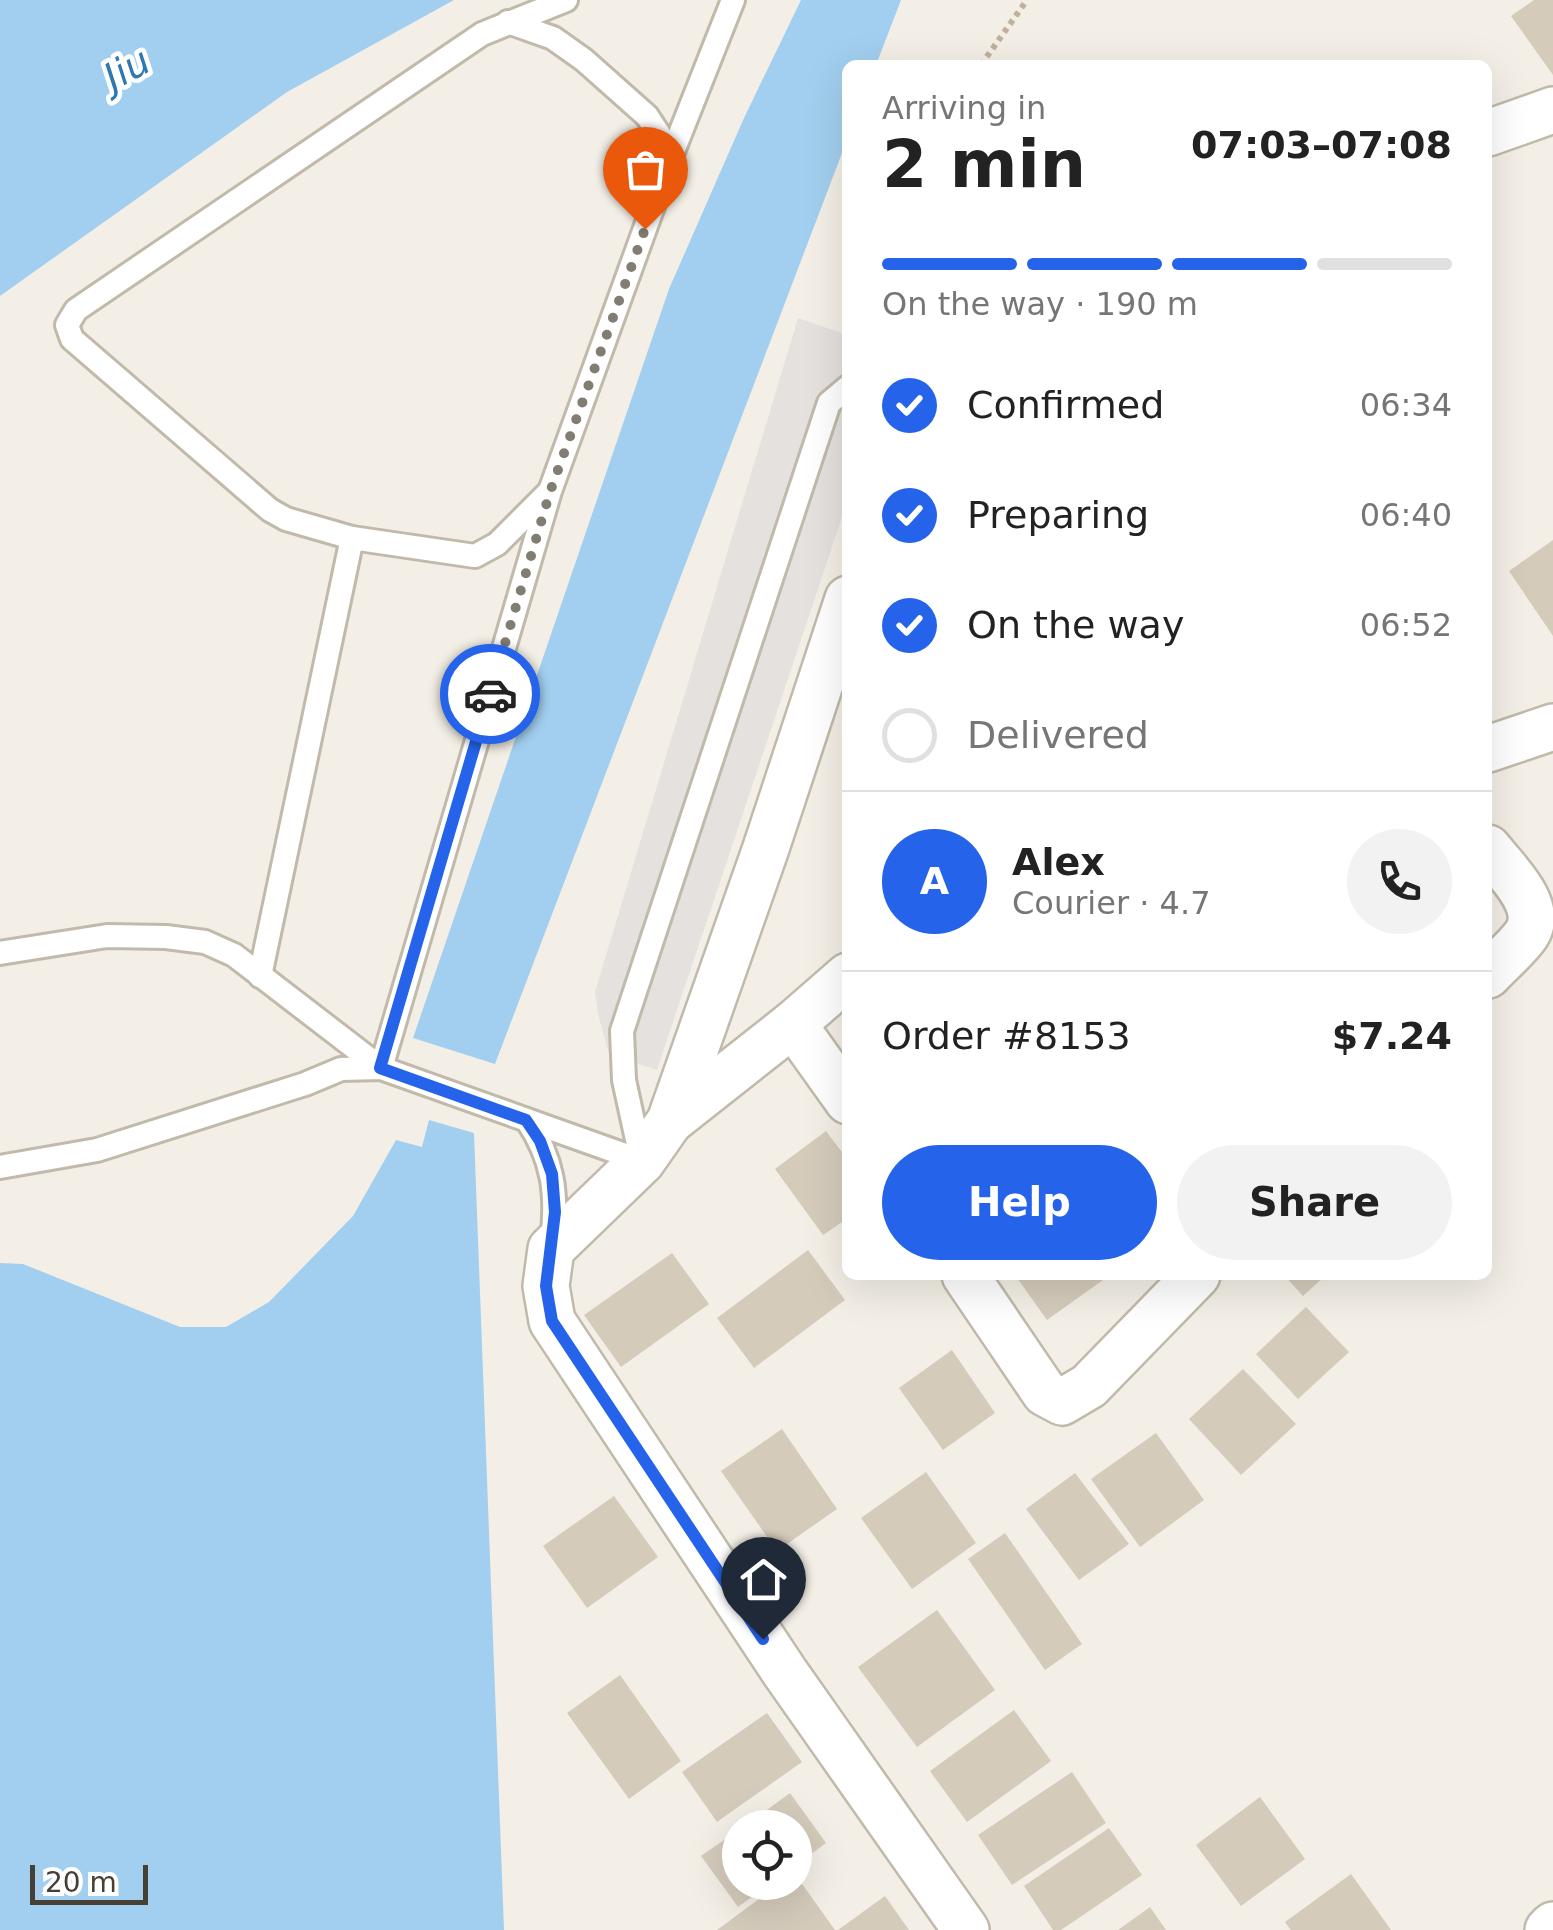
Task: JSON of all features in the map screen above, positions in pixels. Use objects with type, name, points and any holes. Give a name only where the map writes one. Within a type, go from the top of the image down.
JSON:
[{"type":"street","points":[[1492,132],[1553,110]]},
{"type":"street","points":[[842,618],[670,1120],[642,1161],[551,1249],[546,1286],[552,1321],[784,1671],[966,1930]]},
{"type":"street","points":[[1492,748],[1553,727]]},
{"type":"street","points":[[1492,853],[1528,899],[1532,917],[1528,932],[1492,971]]},
{"type":"street","points":[[670,1120],[842,981]]},
{"type":"street","points":[[793,1024],[842,1093]]},
{"type":"street","points":[[968,1280],[1044,1392],[1062,1402],[1088,1386],[1191,1280]]},
{"type":"lane","points":[[550,492],[497,544],[475,556],[352,538],[286,519],[270,510],[72,339],[67,325],[76,310],[482,34],[566,0]]},
{"type":"lane","points":[[380,1068],[550,492],[672,154],[733,0]]},
{"type":"lane","points":[[508,22],[553,38],[610,82],[647,116],[672,154]]},
{"type":"lane","points":[[642,1161],[624,1080],[622,1031],[829,404],[842,392]]},
{"type":"lane","points":[[260,976],[352,538]]},
{"type":"lane","points":[[0,953],[107,936],[205,942],[234,955],[380,1068],[642,1161]]},
{"type":"lane","points":[[0,1167],[97,1150],[341,1069],[380,1068]]},
{"type":"lane","points":[[526,1120],[540,1141],[552,1174],[555,1212],[551,1249]]},
{"type":"path","points":[[985,60],[1027,0]]},
{"type":"shaded area","points":[[798,318],[842,333],[842,517],[657,1070],[609,1054],[595,992]]},
{"type":"water","name":"Jiu","points":[[0,0],[454,0],[287,92],[0,296]]},
{"type":"water","points":[[801,0],[901,0],[878,60],[842,60],[842,153],[495,1064],[413,1038],[669,289]]},
{"type":"water","points":[[429,1120],[474,1133],[504,1930],[0,1930],[0,1263],[23,1264],[180,1327],[226,1327],[269,1302],[353,1216],[396,1140],[422,1147]]},
{"type":"building","points":[[1534,0],[1553,0],[1553,75],[1511,16]]},
{"type":"building","points":[[1553,540],[1553,636],[1509,571]]},
{"type":"building","points":[[826,1131],[842,1152],[842,1222],[823,1235],[775,1169]]},
{"type":"building","points":[[808,1250],[845,1300],[754,1368],[717,1318]]},
{"type":"building","points":[[672,1253],[709,1304],[621,1367],[584,1315]]},
{"type":"building","points":[[1019,1280],[1103,1280],[1047,1320]]},
{"type":"building","points":[[1289,1280],[1321,1280],[1303,1296]]},
{"type":"building","points":[[1306,1307],[1349,1352],[1298,1399],[1256,1354]]},
{"type":"building","points":[[952,1350],[995,1413],[943,1450],[899,1388]]},
{"type":"building","points":[[1243,1369],[1296,1424],[1241,1475],[1189,1419]]},
{"type":"building","points":[[782,1429],[837,1509],[777,1551],[721,1471]]},
{"type":"building","points":[[1156,1433],[1204,1500],[1140,1547],[1091,1479]]},
{"type":"building","points":[[926,1472],[976,1543],[912,1589],[861,1518]]},
{"type":"building","points":[[1075,1473],[1129,1544],[1079,1580],[1026,1509]]},
{"type":"building","points":[[614,1496],[658,1557],[587,1608],[543,1546]]},
{"type":"building","points":[[1005,1533],[1082,1644],[1045,1670],[968,1559]]},
{"type":"building","points":[[937,1610],[995,1690],[917,1747],[858,1667]]},
{"type":"building","points":[[620,1675],[681,1761],[629,1799],[567,1713]]},
{"type":"building","points":[[1014,1710],[1051,1761],[967,1822],[930,1771]]},
{"type":"building","points":[[767,1713],[802,1762],[734,1810],[722,1810],[722,1818],[717,1822],[682,1772]]},
{"type":"building","points":[[1072,1772],[1106,1823],[1012,1885],[978,1835]]},
{"type":"building","points":[[790,1793],[802,1810],[767,1810]]},
{"type":"building","points":[[1260,1797],[1305,1859],[1241,1906],[1196,1845]]},
{"type":"building","points":[[812,1824],[826,1843],[812,1853]]},
{"type":"building","points":[[1109,1828],[1142,1875],[1061,1930],[1053,1930],[1024,1886]]},
{"type":"building","points":[[722,1841],[722,1885],[701,1856]]},
{"type":"building","points":[[1351,1874],[1391,1930],[1291,1930],[1285,1922]]},
{"type":"building","points":[[885,1896],[909,1930],[838,1930]]},
{"type":"building","points":[[812,1898],[835,1930],[717,1930],[758,1900]]},
{"type":"building","points":[[1150,1907],[1166,1930],[1118,1930]]},
{"type":"way so far","points":[[490,694],[550,492],[645,229]]},
{"type":"route","points":[[490,694],[380,1068],[526,1120],[540,1141],[552,1174],[555,1212],[546,1286],[552,1321],[763,1639]]}]
